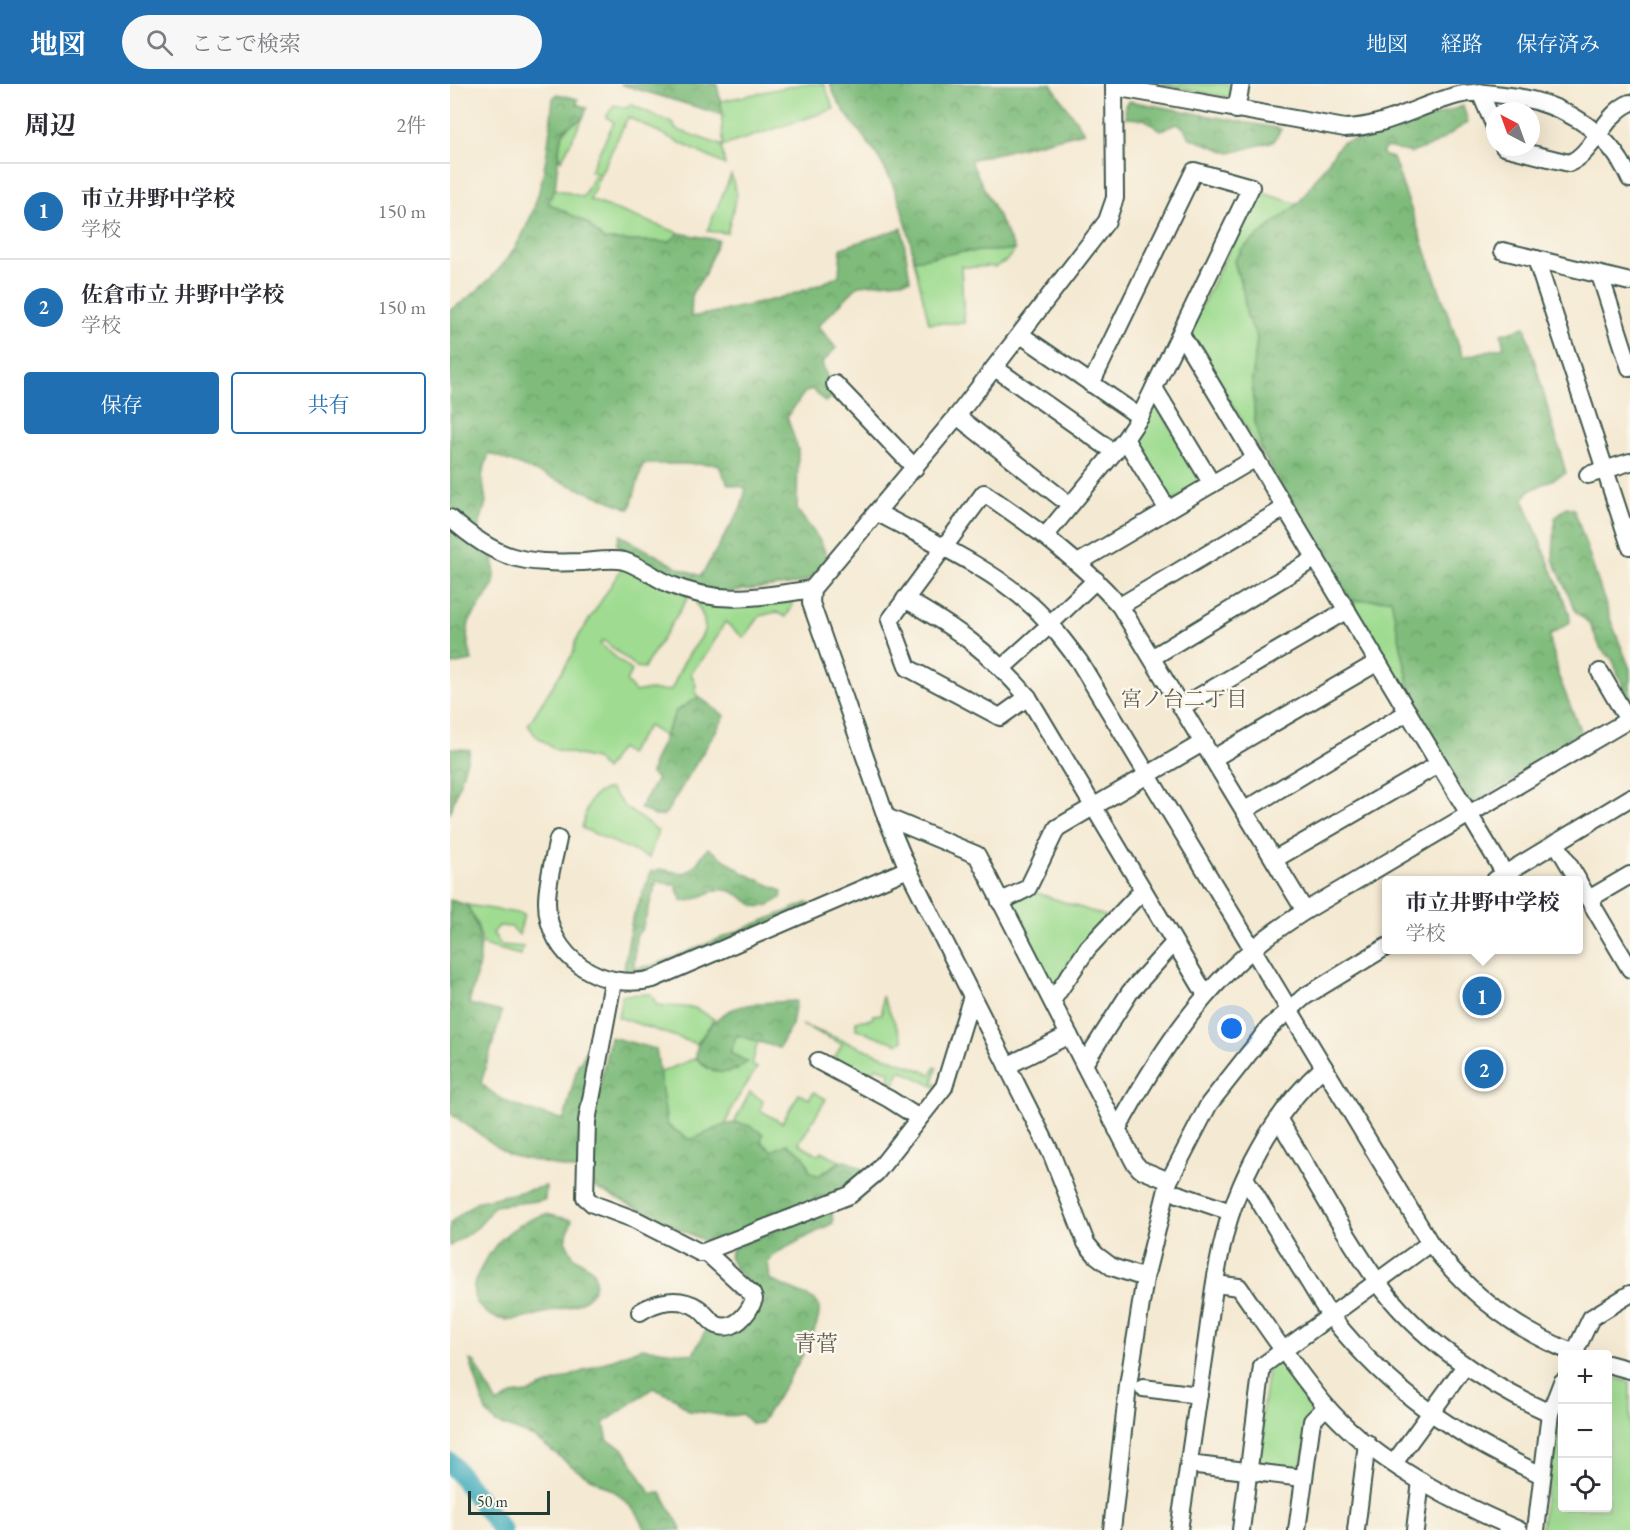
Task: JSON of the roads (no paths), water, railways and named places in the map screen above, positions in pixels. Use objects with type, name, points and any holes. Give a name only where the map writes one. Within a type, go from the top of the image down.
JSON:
[{"type":"street","points":[[1236,110],[1241,84]]},
{"type":"street","points":[[1145,1278],[1112,1267],[1086,1243],[1052,1155],[908,869],[886,817],[816,621],[811,603],[812,589],[878,513],[1021,336],[1112,213],[1115,198],[1114,85],[1333,128],[1376,124],[1449,98],[1480,92],[1528,91],[1598,132],[1617,156],[1630,179]]},
{"type":"street","points":[[1480,92],[1486,106]]},
{"type":"street","points":[[1540,156],[1569,163],[1576,160],[1598,132],[1630,103]]},
{"type":"street","points":[[1046,535],[1125,439],[1140,417],[1251,187],[1194,171],[1091,384]]},
{"type":"street","points":[[1503,251],[1630,282]]},
{"type":"street","points":[[1536,259],[1630,546]]},
{"type":"street","points":[[1600,275],[1630,368]]},
{"type":"street","points":[[1181,334],[1469,814],[1500,876]]},
{"type":"street","points":[[1021,336],[1140,417]]},
{"type":"street","points":[[995,368],[1104,445]]},
{"type":"street","points":[[835,384],[915,468]]},
{"type":"street","points":[[1154,388],[1212,484]]},
{"type":"street","points":[[957,416],[1061,498]]},
{"type":"street","points":[[1125,439],[1168,510]]},
{"type":"street","points":[[1078,562],[1256,458]]},
{"type":"street","points":[[1588,475],[1630,462]]},
{"type":"street","points":[[1028,697],[1000,717],[908,668],[890,620],[984,493],[1046,535],[1078,562],[1120,606],[1183,706],[1305,911]]},
{"type":"street","points":[[1120,606],[1285,507]]},
{"type":"street","points":[[878,513],[986,571],[1031,605],[1050,624],[1079,661],[1430,1243],[1462,1281],[1491,1306],[1532,1333],[1567,1350]]},
{"type":"street","points":[[450,518],[485,545],[507,557],[542,563],[623,560],[669,584],[711,598],[726,600],[812,589]]},
{"type":"street","points":[[1153,657],[1316,558]]},
{"type":"street","points":[[1002,668],[1096,580]]},
{"type":"street","points":[[905,599],[970,638],[1028,697],[1206,995]]},
{"type":"street","points":[[1183,706],[1347,610]]},
{"type":"street","points":[[1214,758],[1378,662]]},
{"type":"street","points":[[1118,1130],[1166,1047],[1206,995],[1253,949],[1305,911],[1629,719],[1600,672]]},
{"type":"street","points":[[1245,810],[1408,712]]},
{"type":"street","points":[[1000,902],[1028,888],[1057,828],[1204,742]]},
{"type":"street","points":[[1275,859],[1439,764]]},
{"type":"street","points":[[1502,876],[1630,798]]},
{"type":"street","points":[[886,817],[977,855],[1140,1169],[1174,1188],[1231,1212]]},
{"type":"street","points":[[558,839],[547,903],[551,925],[562,948],[580,966],[614,982],[640,983],[654,979],[908,869]]},
{"type":"street","points":[[1556,843],[1575,876]]},
{"type":"street","points":[[1589,899],[1630,875]]},
{"type":"street","points":[[1583,889],[1625,949],[1630,969]]},
{"type":"street","points":[[1052,1001],[1088,948],[1143,890]]},
{"type":"street","points":[[1084,1064],[1130,992],[1174,943]]},
{"type":"street","points":[[1112,1530],[1127,1396],[1145,1278],[1174,1188],[1209,1104],[1252,1048],[1290,1008],[1382,950]]},
{"type":"street","points":[[614,982],[587,1121],[585,1197],[593,1204],[636,1220],[695,1252],[706,1252],[850,1194],[876,1173],[944,1087],[972,996]]},
{"type":"street","points":[[1007,1066],[1069,1035]]},
{"type":"street","points":[[818,1061],[919,1118]]},
{"type":"street","points":[[1179,1530],[1215,1284],[1231,1212],[1245,1178],[1279,1119],[1309,1080],[1324,1067]]},
{"type":"street","points":[[1279,1119],[1377,1282],[1434,1340],[1466,1366],[1497,1387],[1550,1413]]},
{"type":"street","points":[[1245,1178],[1330,1316],[1401,1393],[1430,1414],[1501,1456],[1542,1475]]},
{"type":"street","points":[[1241,1530],[1262,1366],[1430,1243]]},
{"type":"street","points":[[640,1312],[662,1302],[673,1301],[698,1308],[716,1324],[726,1326],[739,1321],[750,1310],[754,1299],[752,1294],[706,1252]]},
{"type":"street","points":[[1215,1284],[1239,1287],[1326,1407],[1367,1443],[1421,1481],[1478,1512],[1519,1530]]},
{"type":"street","points":[[1577,1350],[1591,1318],[1630,1294]]},
{"type":"street","points":[[1612,1365],[1630,1370]]},
{"type":"street","points":[[1394,1463],[1466,1366]]},
{"type":"street","points":[[1143,1388],[1199,1395]]},
{"type":"street","points":[[1536,1530],[1550,1413],[1558,1394]]},
{"type":"street","points":[[1297,1530],[1312,1421],[1326,1407]]},
{"type":"street","points":[[1356,1530],[1367,1443]]},
{"type":"street","points":[[1189,1464],[1303,1478]]},
{"type":"street","points":[[1415,1530],[1421,1481]]},
{"type":"street","points":[[1476,1530],[1478,1512]]},
{"type":"waterway","points":[[450,1462],[502,1530]]},
{"type":"place","name":"市立井野中学校","points":[[1482,996]]},
{"type":"place","name":"佐倉市立 井野中学校","points":[[1484,1069]]},
{"type":"district","name":"宮ノ台二丁目","points":[[1184,698]]},
{"type":"district","name":"青菅","points":[[816,1343]]}]
